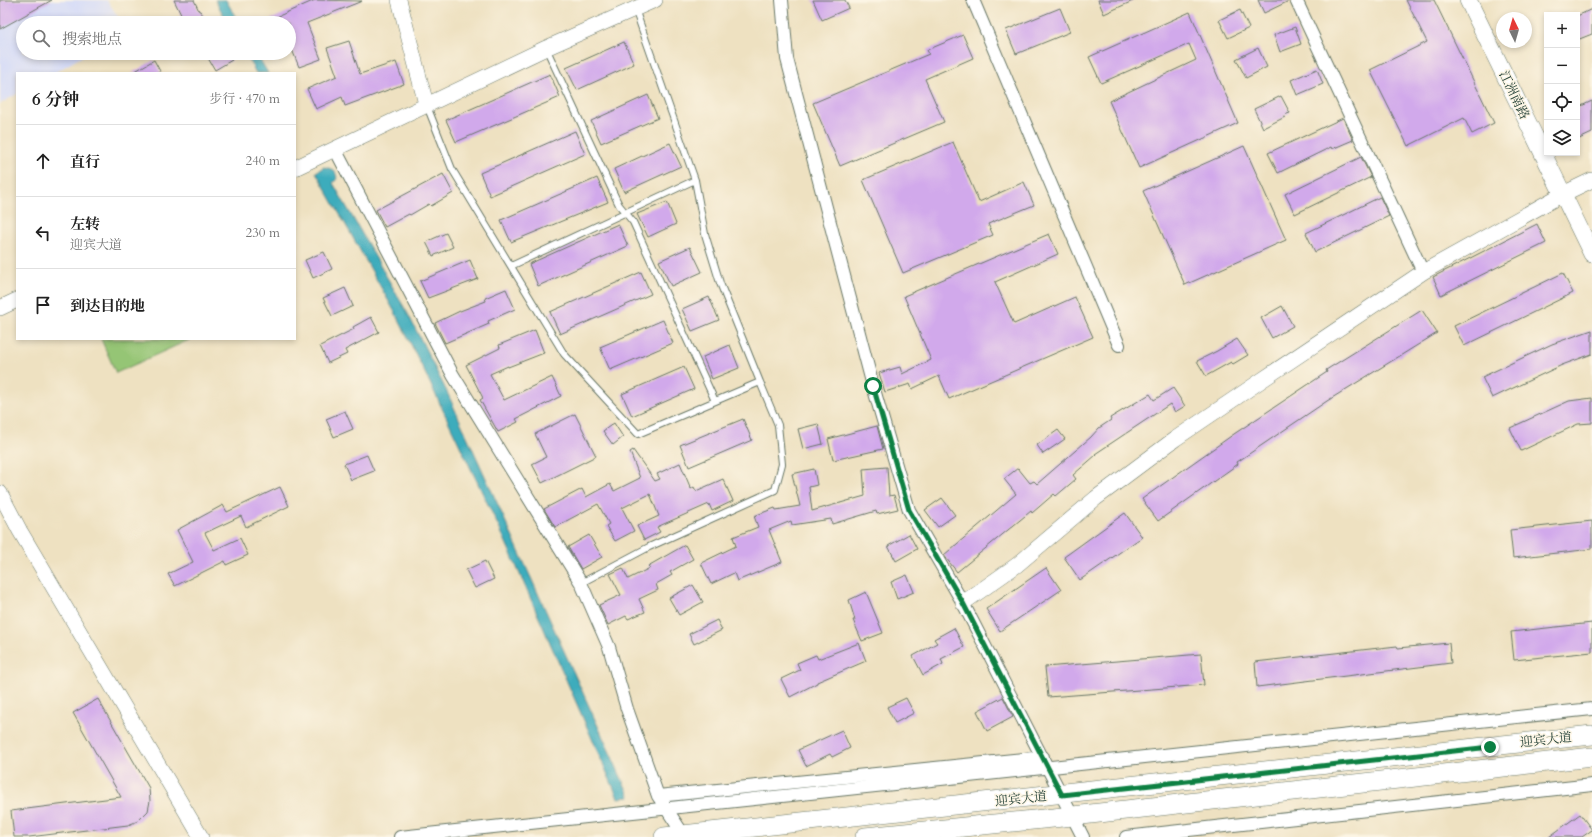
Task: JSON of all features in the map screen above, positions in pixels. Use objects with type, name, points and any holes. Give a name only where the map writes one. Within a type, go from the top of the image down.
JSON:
[{"type":"main road","name":"江洲南路","points":[[1468,0],[1592,254]]},
{"type":"main road","name":"迎宾大道","points":[[664,837],[685,836],[1062,795],[1592,735]]},
{"type":"main road","name":"迎宾大道","points":[[865,837],[1073,816],[1592,757]]},
{"type":"street","points":[[399,0],[426,104]]},
{"type":"street","points":[[296,168],[426,104],[546,48],[655,0]]},
{"type":"street","points":[[782,0],[788,59],[869,371],[909,510],[963,603],[1049,768],[1083,837]]},
{"type":"street","points":[[973,0],[1118,345]]},
{"type":"street","points":[[1296,0],[1423,272]]},
{"type":"street","points":[[335,149],[452,374],[581,583],[608,647],[627,709],[658,796],[685,836]]},
{"type":"street","points":[[963,603],[1017,564],[1096,498],[1175,439],[1423,272],[1563,194],[1592,180]]},
{"type":"street","points":[[0,308],[16,300]]},
{"type":"street","points":[[0,493],[20,531],[201,837]]},
{"type":"street","points":[[400,837],[667,810],[1592,709]]},
{"type":"street","points":[[658,796],[1043,757]]},
{"type":"street","points":[[1126,837],[1592,785]]},
{"type":"lane","points":[[581,583],[649,547],[775,490],[782,464],[778,425],[720,283],[705,234],[695,180],[635,8]]},
{"type":"lane","points":[[546,48],[619,205],[633,222],[715,401]]},
{"type":"lane","points":[[426,104],[452,169],[564,354],[638,434],[760,382]]},
{"type":"lane","points":[[511,266],[695,180]]},
{"type":"shaded area","points":[[0,0],[107,0],[117,16],[16,16],[16,60],[76,60],[56,72],[16,72],[16,95],[0,104]]},
{"type":"green space","points":[[101,340],[189,340],[116,373]]},
{"type":"water","points":[[215,0],[226,0],[235,16],[224,16]]},
{"type":"water","points":[[249,60],[260,60],[267,72],[255,72]]},
{"type":"water","points":[[324,167],[332,169],[335,172],[337,179],[333,183],[408,314],[447,392],[630,797],[618,798],[504,538],[430,383],[397,316],[316,172]]},
{"type":"building","points":[[0,0],[52,0],[23,16],[16,16],[16,20],[0,29]]},
{"type":"building","points":[[174,0],[194,0],[199,11],[204,16],[182,16]]},
{"type":"building","points":[[315,0],[362,1],[307,23],[321,59],[299,67],[296,60],[296,16],[279,16]]},
{"type":"building","points":[[813,0],[845,0],[849,8],[822,20]]},
{"type":"building","points":[[1098,0],[1135,0],[1104,14]]},
{"type":"building","points":[[1258,0],[1289,0],[1289,1],[1264,13]]},
{"type":"building","points":[[1406,0],[1434,0],[1494,123],[1472,134],[1464,118],[1408,146],[1370,70],[1427,42]]},
{"type":"building","points":[[1060,8],[1070,32],[1016,54],[1006,30]]},
{"type":"building","points":[[1592,9],[1592,34],[1580,39],[1580,15]]},
{"type":"building","points":[[1240,10],[1249,28],[1228,38],[1219,20]]},
{"type":"building","points":[[1190,12],[1238,123],[1139,168],[1109,101],[1196,60],[1189,44],[1101,83],[1089,57]]},
{"type":"building","points":[[1295,27],[1301,44],[1280,52],[1274,35]]},
{"type":"building","points":[[963,35],[973,58],[925,79],[944,122],[840,166],[813,103],[929,54],[927,50]]},
{"type":"building","points":[[349,41],[360,74],[396,62],[404,84],[345,106],[342,97],[316,109],[307,89],[337,76],[327,48]]},
{"type":"building","points":[[624,42],[634,64],[577,90],[566,68]]},
{"type":"building","points":[[1258,48],[1267,67],[1246,78],[1236,59]]},
{"type":"building","points":[[154,60],[160,72],[134,72]]},
{"type":"building","points":[[209,60],[232,60],[215,70]]},
{"type":"building","points":[[1317,69],[1323,84],[1297,95],[1291,80]]},
{"type":"building","points":[[550,74],[560,97],[456,142],[446,120]]},
{"type":"building","points":[[648,95],[658,118],[601,143],[591,121]]},
{"type":"building","points":[[1281,96],[1290,113],[1263,128],[1254,109]]},
{"type":"building","points":[[1592,101],[1592,133],[1580,139],[1580,120],[1580,107]]},
{"type":"building","points":[[1343,118],[1353,140],[1332,149],[1331,147],[1278,173],[1268,153]]},
{"type":"building","points":[[575,131],[585,154],[490,196],[480,173]]},
{"type":"building","points":[[953,142],[979,202],[1024,182],[1034,205],[988,224],[993,235],[903,273],[863,180]]},
{"type":"building","points":[[670,143],[681,166],[624,192],[614,169]]},
{"type":"building","points":[[1244,146],[1286,240],[1185,285],[1143,191]]},
{"type":"building","points":[[1361,157],[1371,177],[1295,214],[1285,194]]},
{"type":"building","points":[[443,174],[453,193],[431,206],[429,204],[385,227],[376,210]]},
{"type":"building","points":[[597,178],[608,202],[511,242],[501,220]]},
{"type":"building","points":[[1380,197],[1389,216],[1315,252],[1306,233]]},
{"type":"building","points":[[667,202],[676,224],[648,237],[637,214]]},
{"type":"building","points":[[618,224],[628,246],[538,286],[529,264]]},
{"type":"building","points":[[1537,224],[1546,243],[1441,295],[1433,277]]},
{"type":"building","points":[[446,233],[453,247],[433,256],[426,242]]},
{"type":"building","points":[[1049,234],[1058,254],[995,282],[1014,324],[1075,297],[1093,337],[949,399],[939,376],[912,389],[910,384],[885,392],[879,373],[900,367],[902,374],[931,360],[904,296]]},
{"type":"building","points":[[690,247],[702,272],[671,286],[659,261]]},
{"type":"building","points":[[324,252],[332,269],[313,278],[305,260]]},
{"type":"building","points":[[470,260],[478,279],[428,298],[420,281]]},
{"type":"building","points":[[641,272],[651,294],[560,334],[550,312]]},
{"type":"building","points":[[1563,273],[1573,293],[1464,346],[1454,326]]},
{"type":"building","points":[[345,288],[353,306],[332,316],[323,298]]},
{"type":"building","points":[[506,289],[515,309],[488,321],[489,324],[445,343],[435,323],[486,301],[485,298]]},
{"type":"building","points":[[709,297],[719,320],[692,331],[682,309]]},
{"type":"building","points":[[1282,306],[1293,326],[1272,338],[1261,318]]},
{"type":"building","points":[[1422,310],[1437,333],[1327,401],[1237,462],[1238,464],[1158,521],[1142,499],[1234,434],[1327,372],[1326,370]]},
{"type":"building","points":[[371,317],[379,332],[345,350],[347,354],[328,363],[320,346],[354,329],[353,327]]},
{"type":"building","points":[[663,320],[673,343],[610,370],[600,347]]},
{"type":"building","points":[[535,330],[544,353],[490,374],[504,400],[552,377],[561,396],[516,419],[518,422],[498,432],[480,400],[483,398],[466,365],[500,348],[499,345]]},
{"type":"building","points":[[1592,330],[1592,354],[1562,365],[1492,398],[1482,377],[1552,344]]},
{"type":"building","points":[[1237,339],[1248,355],[1233,364],[1231,362],[1206,376],[1197,361]]},
{"type":"building","points":[[730,345],[739,368],[712,379],[703,357]]},
{"type":"building","points":[[684,367],[694,389],[632,416],[622,394]]},
{"type":"building","points":[[1173,388],[1185,406],[1175,412],[1170,404],[1095,454],[1096,455],[1073,475],[1076,479],[1056,496],[1054,494],[1032,513],[1031,511],[957,572],[944,555],[1016,494],[1004,479],[1018,468],[1030,483],[1034,481],[1037,484],[1091,437],[1099,428],[1111,420],[1110,418],[1150,394],[1154,400]]},
{"type":"building","points":[[1592,398],[1592,423],[1578,424],[1521,451],[1510,428],[1569,401]]},
{"type":"building","points":[[345,411],[353,429],[334,437],[326,419]]},
{"type":"building","points":[[575,414],[596,456],[542,483],[532,464],[546,457],[535,434]]},
{"type":"building","points":[[743,419],[752,440],[689,467],[680,445]]},
{"type":"building","points":[[614,423],[623,437],[613,445],[603,431]]},
{"type":"building","points":[[818,424],[823,444],[803,449],[798,429]]},
{"type":"building","points":[[877,426],[883,449],[833,460],[828,439]]},
{"type":"building","points":[[1058,430],[1065,439],[1043,454],[1037,445]]},
{"type":"building","points":[[633,450],[655,481],[660,479],[657,474],[680,463],[691,489],[694,487],[696,491],[723,479],[733,501],[712,511],[709,504],[657,527],[660,532],[644,540],[637,526],[659,516],[650,494],[622,508],[634,531],[615,541],[606,526],[609,524],[598,504],[555,527],[544,509],[582,489],[586,497],[610,484],[614,491],[640,478],[630,452]]},
{"type":"building","points":[[367,455],[374,471],[351,480],[344,464]]},
{"type":"building","points":[[887,467],[889,496],[894,495],[898,509],[877,514],[876,511],[832,524],[831,519],[792,525],[791,521],[769,530],[782,562],[737,581],[734,573],[711,584],[701,563],[736,546],[733,537],[758,527],[754,516],[775,508],[776,510],[800,506],[792,474],[814,469],[817,485],[809,487],[812,511],[865,496],[863,469]]},
{"type":"building","points":[[280,487],[289,506],[246,527],[241,516],[205,533],[214,550],[240,538],[248,555],[226,565],[225,561],[175,586],[168,574],[193,562],[177,530],[223,505],[227,512]]},
{"type":"building","points":[[942,498],[955,515],[938,527],[925,510]]},
{"type":"building","points":[[1125,513],[1142,537],[1080,580],[1064,557]]},
{"type":"building","points":[[1592,521],[1592,549],[1513,558],[1510,530]]},
{"type":"building","points":[[909,534],[917,549],[896,561],[888,546]]},
{"type":"building","points":[[589,535],[602,557],[581,569],[568,547]]},
{"type":"building","points":[[685,545],[693,559],[670,572],[672,575],[656,584],[658,590],[639,599],[645,612],[628,619],[626,616],[608,625],[599,605],[621,595],[610,574],[623,568],[628,579],[650,568],[648,566]]},
{"type":"building","points":[[485,561],[494,579],[475,588],[466,570]]},
{"type":"building","points":[[1046,568],[1061,590],[1000,631],[986,609]]},
{"type":"building","points":[[907,575],[914,592],[897,599],[891,582]]},
{"type":"building","points":[[693,585],[703,602],[679,615],[669,598]]},
{"type":"building","points":[[866,592],[883,633],[862,641],[853,620],[855,620],[849,600]]},
{"type":"building","points":[[717,620],[722,630],[694,644],[689,634]]},
{"type":"building","points":[[1592,623],[1592,652],[1514,660],[1511,632]]},
{"type":"building","points":[[954,628],[964,647],[941,659],[943,664],[923,675],[913,656],[937,643],[934,639]]},
{"type":"building","points":[[859,643],[866,661],[817,682],[790,697],[781,679],[800,670],[797,663],[816,655],[818,659]]},
{"type":"building","points":[[1449,643],[1451,663],[1257,687],[1255,662],[1397,646],[1398,648]]},
{"type":"building","points":[[1201,654],[1204,685],[1048,697],[1045,667]]},
{"type":"building","points":[[1003,697],[1013,717],[987,731],[977,711]]},
{"type":"building","points":[[906,698],[914,713],[895,723],[887,707]]},
{"type":"building","points":[[98,699],[149,788],[150,801],[148,811],[138,821],[128,825],[29,837],[14,837],[11,811],[121,797],[73,713]]},
{"type":"building","points":[[842,730],[850,748],[832,757],[830,754],[806,766],[798,750]]},
{"type":"building","points":[[1580,814],[1592,830],[1582,837],[1549,837]]},
{"type":"route","points":[[873,386],[909,510],[963,603],[1062,795],[1490,747]]}]
